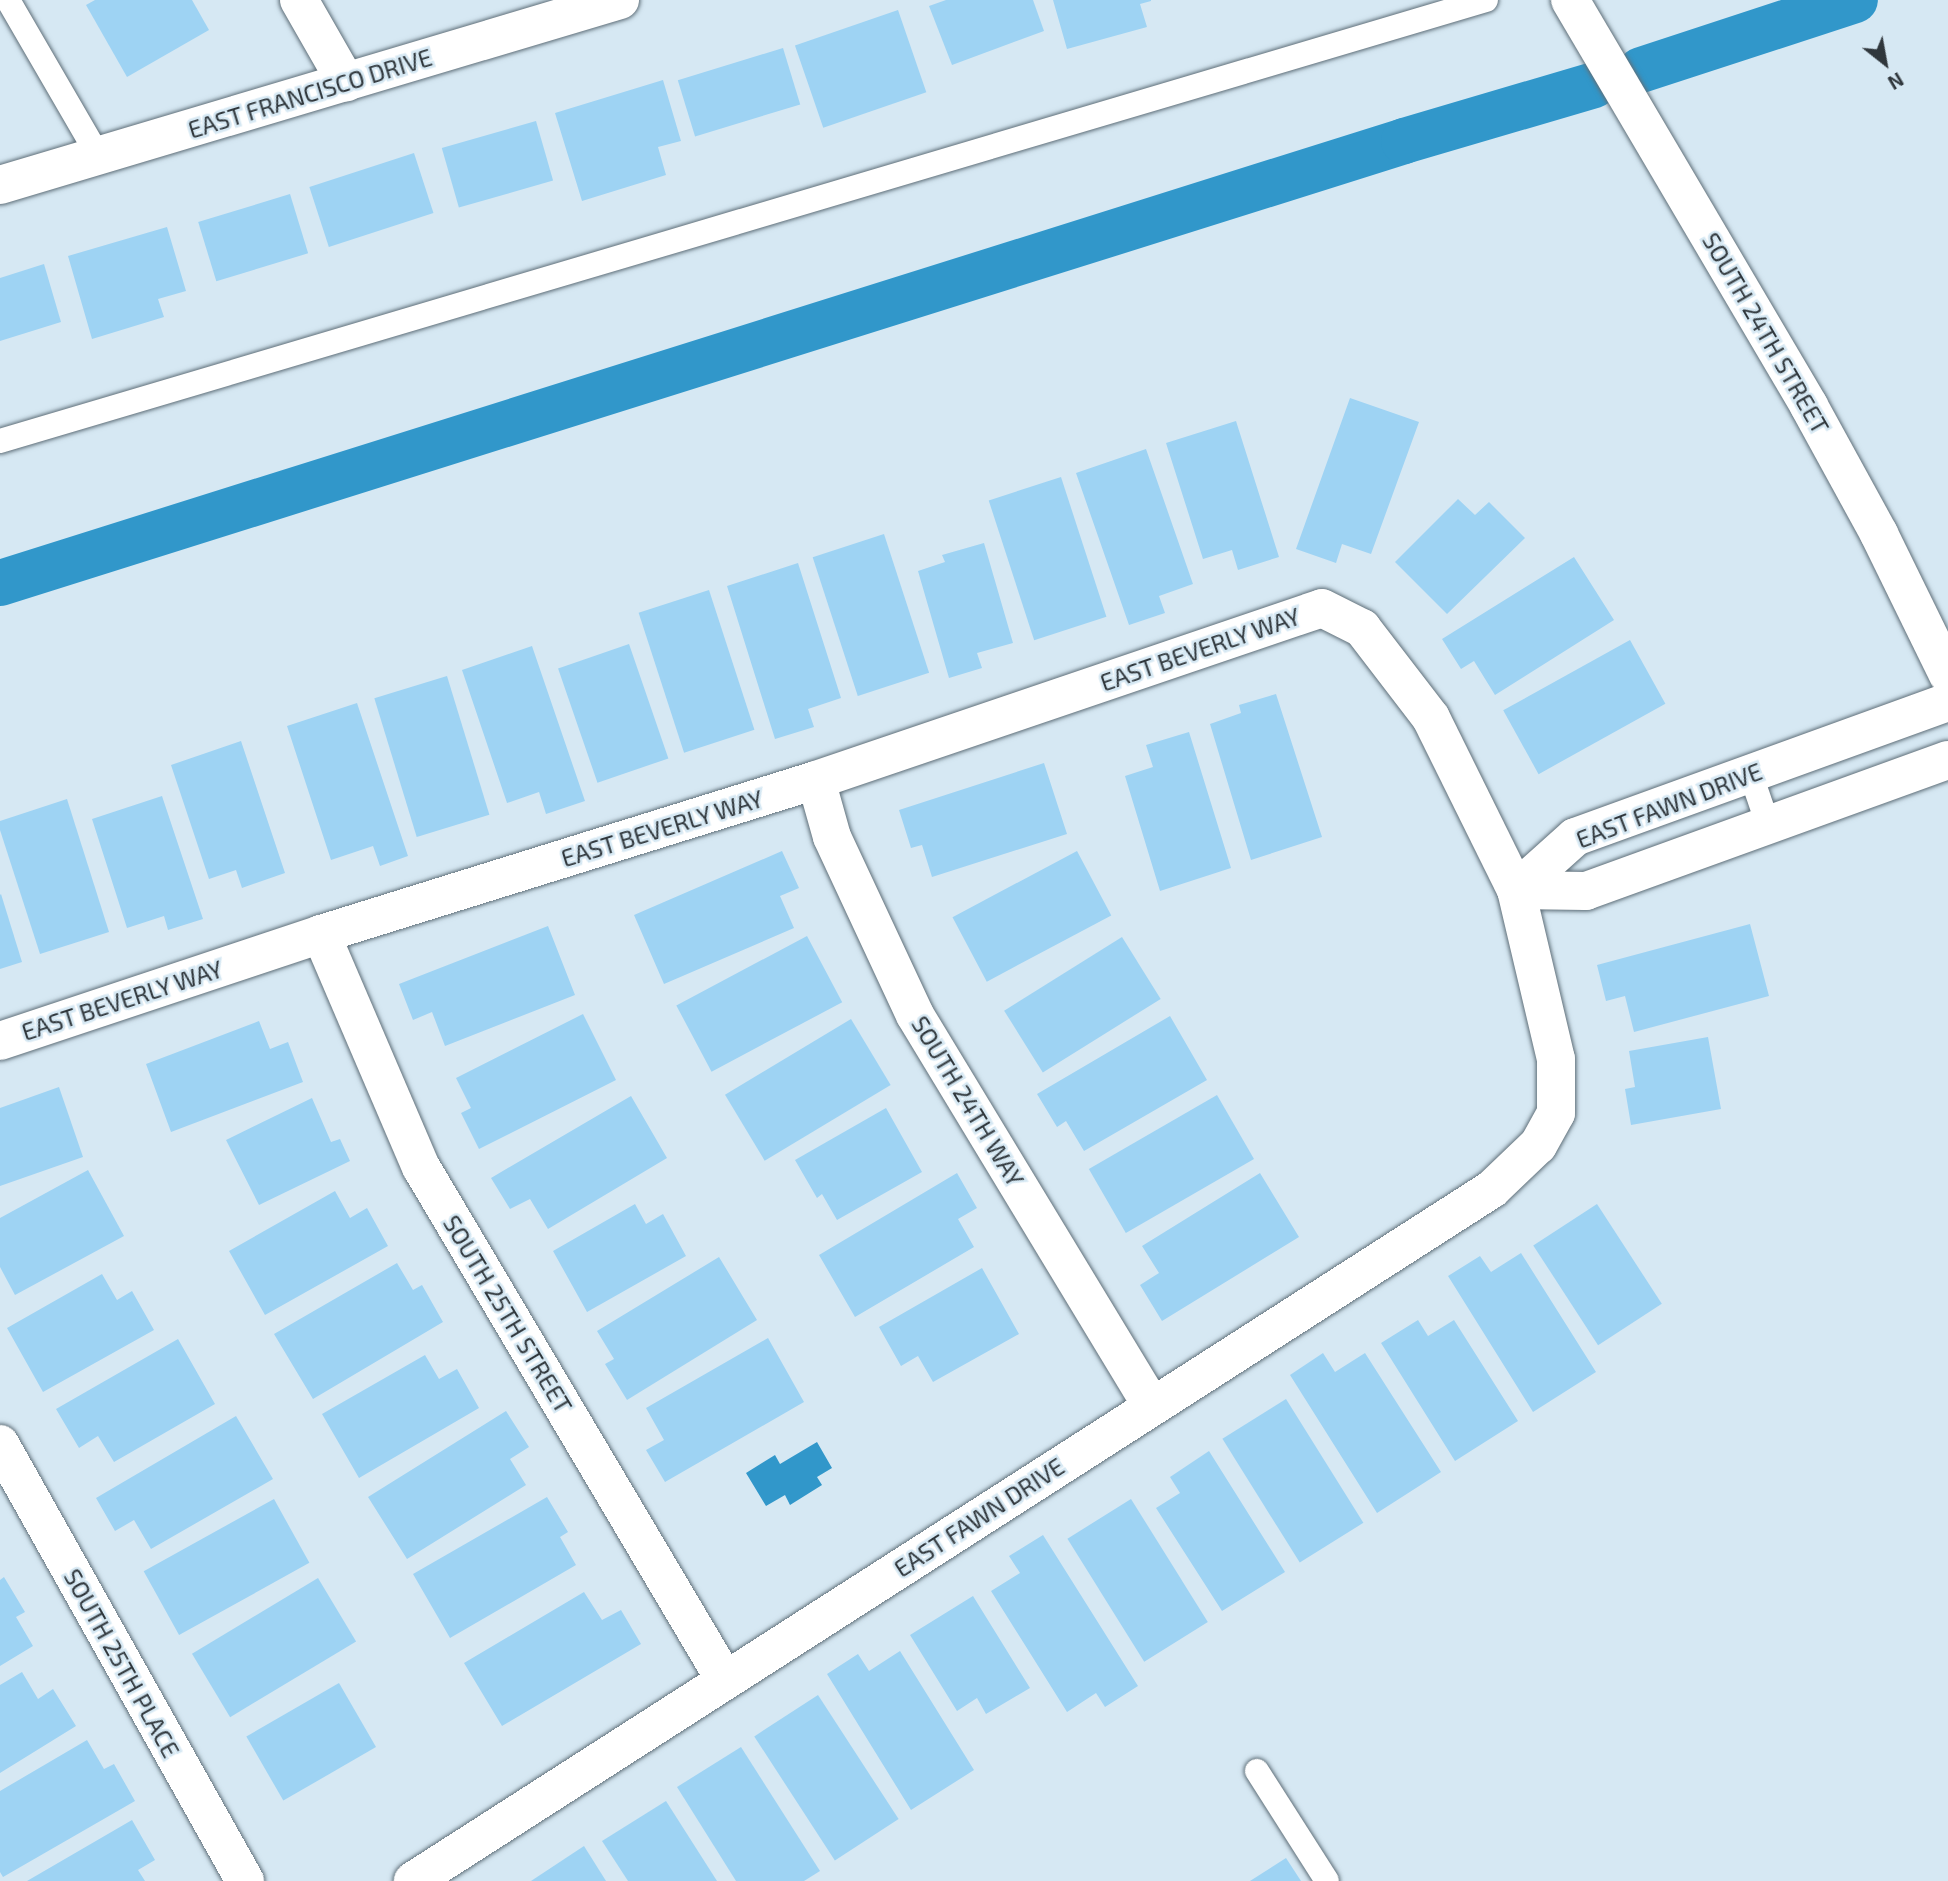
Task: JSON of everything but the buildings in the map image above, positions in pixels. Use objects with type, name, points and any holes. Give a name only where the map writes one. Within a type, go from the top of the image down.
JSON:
[{"type":"street","points":[[299,0],[346,82]]},
{"type":"street","name":"SOUTH 24TH STREET","points":[[1570,0],[1809,406],[1879,534],[1948,675]]},
{"type":"street","name":"EAST FRANCISCO DRIVE","points":[[0,185],[601,3]]},
{"type":"street","name":"EAST BEVERLY WAY","points":[[0,1041],[321,934],[816,780],[1322,608]]},
{"type":"street","name":"EAST FAWN DRIVE","points":[[413,1881],[1492,1189],[1538,1146],[1556,1113],[1556,1059],[1516,890],[1431,718],[1362,628],[1322,608]]},
{"type":"street","name":"EAST FAWN DRIVE","points":[[1516,890],[1575,837],[1948,702]]},
{"type":"street","name":"EAST FAWN DRIVE","points":[[1516,890],[1586,891],[1948,760]]},
{"type":"street","name":"SOUTH 24TH WAY","points":[[816,780],[832,837],[915,1014],[1152,1406]]},
{"type":"street","name":"SOUTH 25TH STREET","points":[[321,934],[421,1167],[725,1680]]},
{"type":"street","name":"SOUTH 25TH PLACE","points":[[0,1444],[245,1881]]},
{"type":"lane","points":[[8,0],[99,157]]},
{"type":"lane","points":[[0,441],[1486,0]]},
{"type":"lane","points":[[1750,772],[1769,825]]},
{"type":"lane","points":[[1257,1771],[1327,1881]]},
{"type":"water","points":[[817,1442],[832,1468],[817,1477],[822,1485],[790,1505],[785,1495],[766,1506],[746,1473],[775,1455],[780,1464]]},
{"type":"waterway","points":[[1641,70],[1855,0]]},
{"type":"waterway","points":[[0,583],[1404,141],[1594,85]]}]
